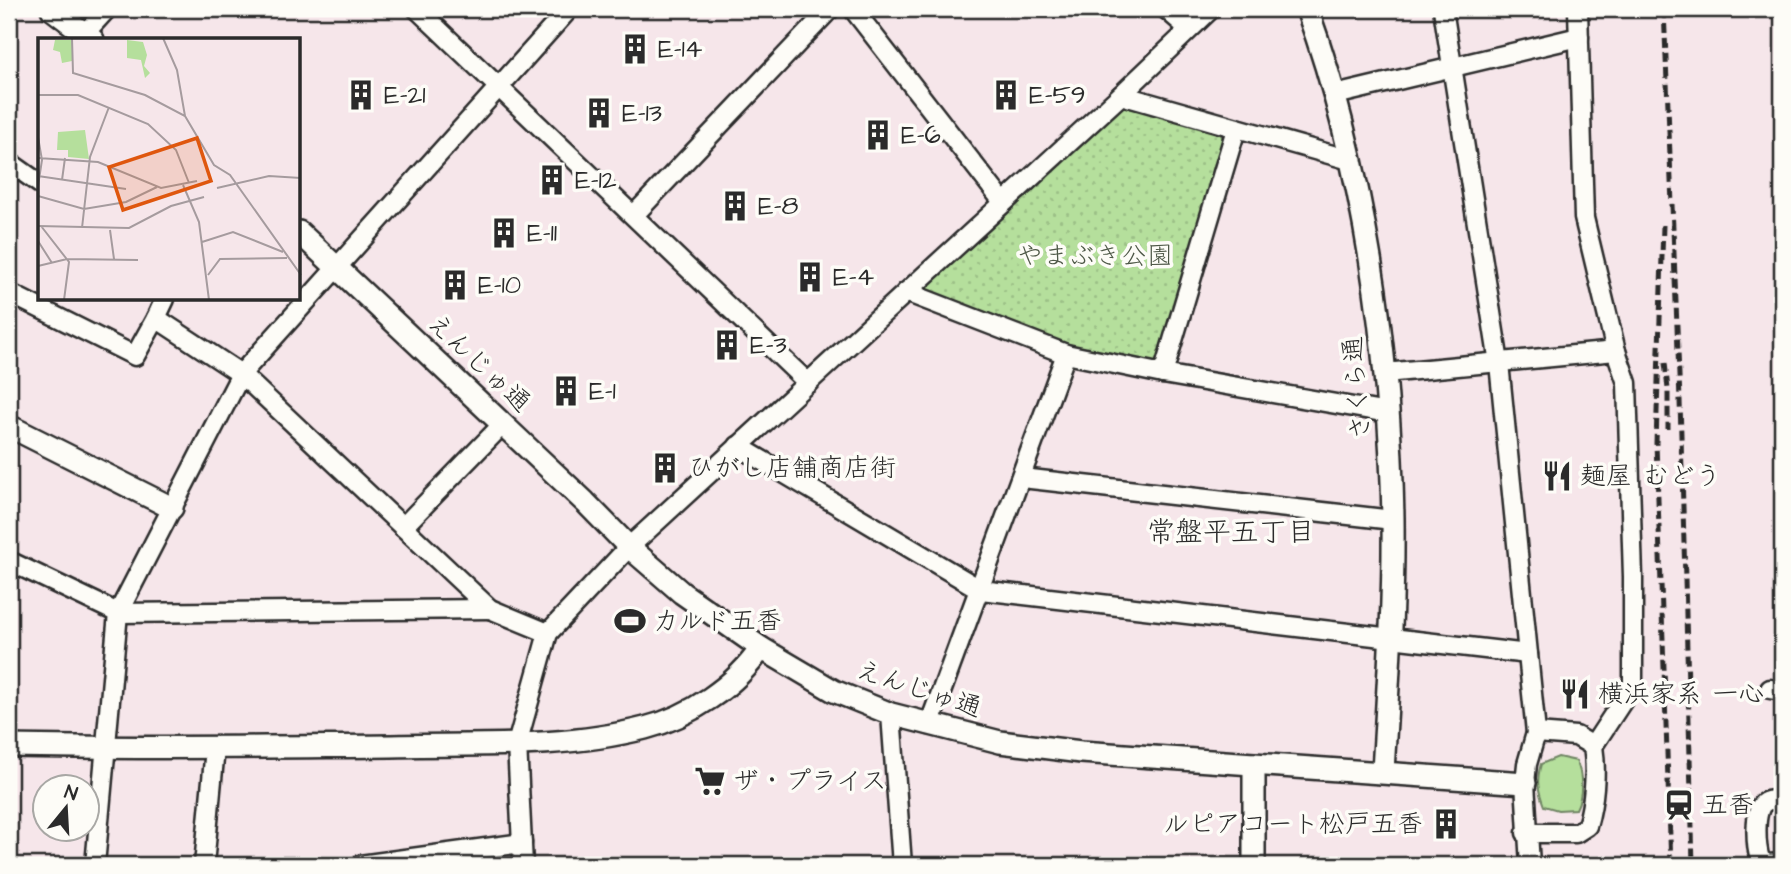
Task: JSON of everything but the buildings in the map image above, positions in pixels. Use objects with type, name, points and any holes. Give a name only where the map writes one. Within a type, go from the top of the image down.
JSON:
[{"type":"street","points":[[52,9],[89,37],[107,9]]},
{"type":"street","points":[[417,9],[808,383]]},
{"type":"street","points":[[95,865],[118,613],[241,374],[569,9]]},
{"type":"street","points":[[634,215],[830,9]]},
{"type":"street","points":[[853,9],[1003,202]]},
{"type":"street","points":[[1166,9],[1189,29]]},
{"type":"street","points":[[523,865],[517,744],[548,633],[629,547],[1211,9]]},
{"type":"street","name":"さくら通","points":[[1307,9],[1335,95],[1350,160],[1376,302],[1385,373],[1393,520],[1391,637],[1383,771]]},
{"type":"street","points":[[1443,9],[1499,363],[1536,733],[1527,764],[1525,783],[1530,865]]},
{"type":"street","points":[[1527,833],[1576,833],[1587,826],[1592,811],[1595,759],[1593,746],[1633,685],[1627,383],[1616,351],[1584,218],[1578,9]]},
{"type":"street","points":[[1335,95],[1579,37]]},
{"type":"street","points":[[1121,95],[1350,160]]},
{"type":"street","points":[[1163,374],[1236,129]]},
{"type":"street","points":[[9,162],[38,183]]},
{"type":"street","name":"えんじゅ通","points":[[301,234],[629,547],[682,593],[761,648],[834,691],[891,714],[1000,742],[1254,764],[1525,783]]},
{"type":"street","points":[[906,292],[1066,354],[1163,374],[1388,413]]},
{"type":"street","points":[[9,293],[135,356],[164,301]]},
{"type":"street","points":[[156,318],[241,374],[490,609],[548,633]]},
{"type":"street","points":[[1385,373],[1616,351]]},
{"type":"street","points":[[929,725],[1066,354]]},
{"type":"street","points":[[403,527],[503,424]]},
{"type":"street","points":[[9,426],[172,508]]},
{"type":"street","points":[[738,446],[981,590],[1528,654]]},
{"type":"street","points":[[1021,478],[1393,520]]},
{"type":"street","points":[[9,561],[118,613],[490,609]]},
{"type":"street","points":[[9,746],[215,748],[517,744],[586,740],[648,727],[695,707],[749,665],[761,648]]},
{"type":"street","points":[[891,714],[902,865]]},
{"type":"street","points":[[1536,733],[1576,736],[1593,746]]},
{"type":"street","points":[[204,865],[215,748]]},
{"type":"street","points":[[1254,764],[1254,865]]},
{"type":"street","points":[[1782,800],[1768,800],[1759,808],[1753,859],[1767,864],[1782,863]]},
{"type":"street","points":[[360,865],[522,843]]},
{"type":"green space","name":"やまぶき公園","points":[[1126,105],[1220,132],[1223,139],[1161,360],[1154,364],[1082,350],[927,293],[927,285],[1121,106]]},
{"type":"green space","points":[[1558,757],[1576,761],[1578,766],[1581,792],[1576,809],[1558,810],[1544,806],[1538,781],[1541,764]]},
{"type":"railway","points":[[1664,9],[1680,400],[1693,865]]},
{"type":"railway","points":[[1663,225],[1656,443],[1671,865]]},
{"type":"railway","points":[[1665,363],[1668,429]]},
{"type":"place","name":"E-14","points":[[635,49]]},
{"type":"place","name":"E-21","points":[[361,95]]},
{"type":"place","name":"E-59","points":[[1006,95]]},
{"type":"place","name":"E-13","points":[[599,113]]},
{"type":"place","name":"E-6","points":[[878,135]]},
{"type":"place","name":"E-12","points":[[552,180]]},
{"type":"place","name":"E-8","points":[[735,206]]},
{"type":"place","name":"E-11","points":[[504,233]]},
{"type":"place","name":"E-4","points":[[810,277]]},
{"type":"place","name":"E-10","points":[[455,285]]},
{"type":"place","name":"E-3","points":[[727,345]]},
{"type":"place","name":"E-1","points":[[566,391]]},
{"type":"place","name":"ひがし店舗商店街","points":[[665,468]]},
{"type":"place","name":"麺屋 むどう","points":[[1557,476]]},
{"type":"place","name":"カルド五香","points":[[630,621]]},
{"type":"place","name":"横浜家系 一心","points":[[1575,694]]},
{"type":"place","name":"ザ・プライス","points":[[710,781]]},
{"type":"place","name":"五香","points":[[1679,805]]},
{"type":"place","name":"ルピアコート松戸五香","points":[[1446,824]]},
{"type":"district","name":"常盤平五丁目","points":[[1231,532]]}]
